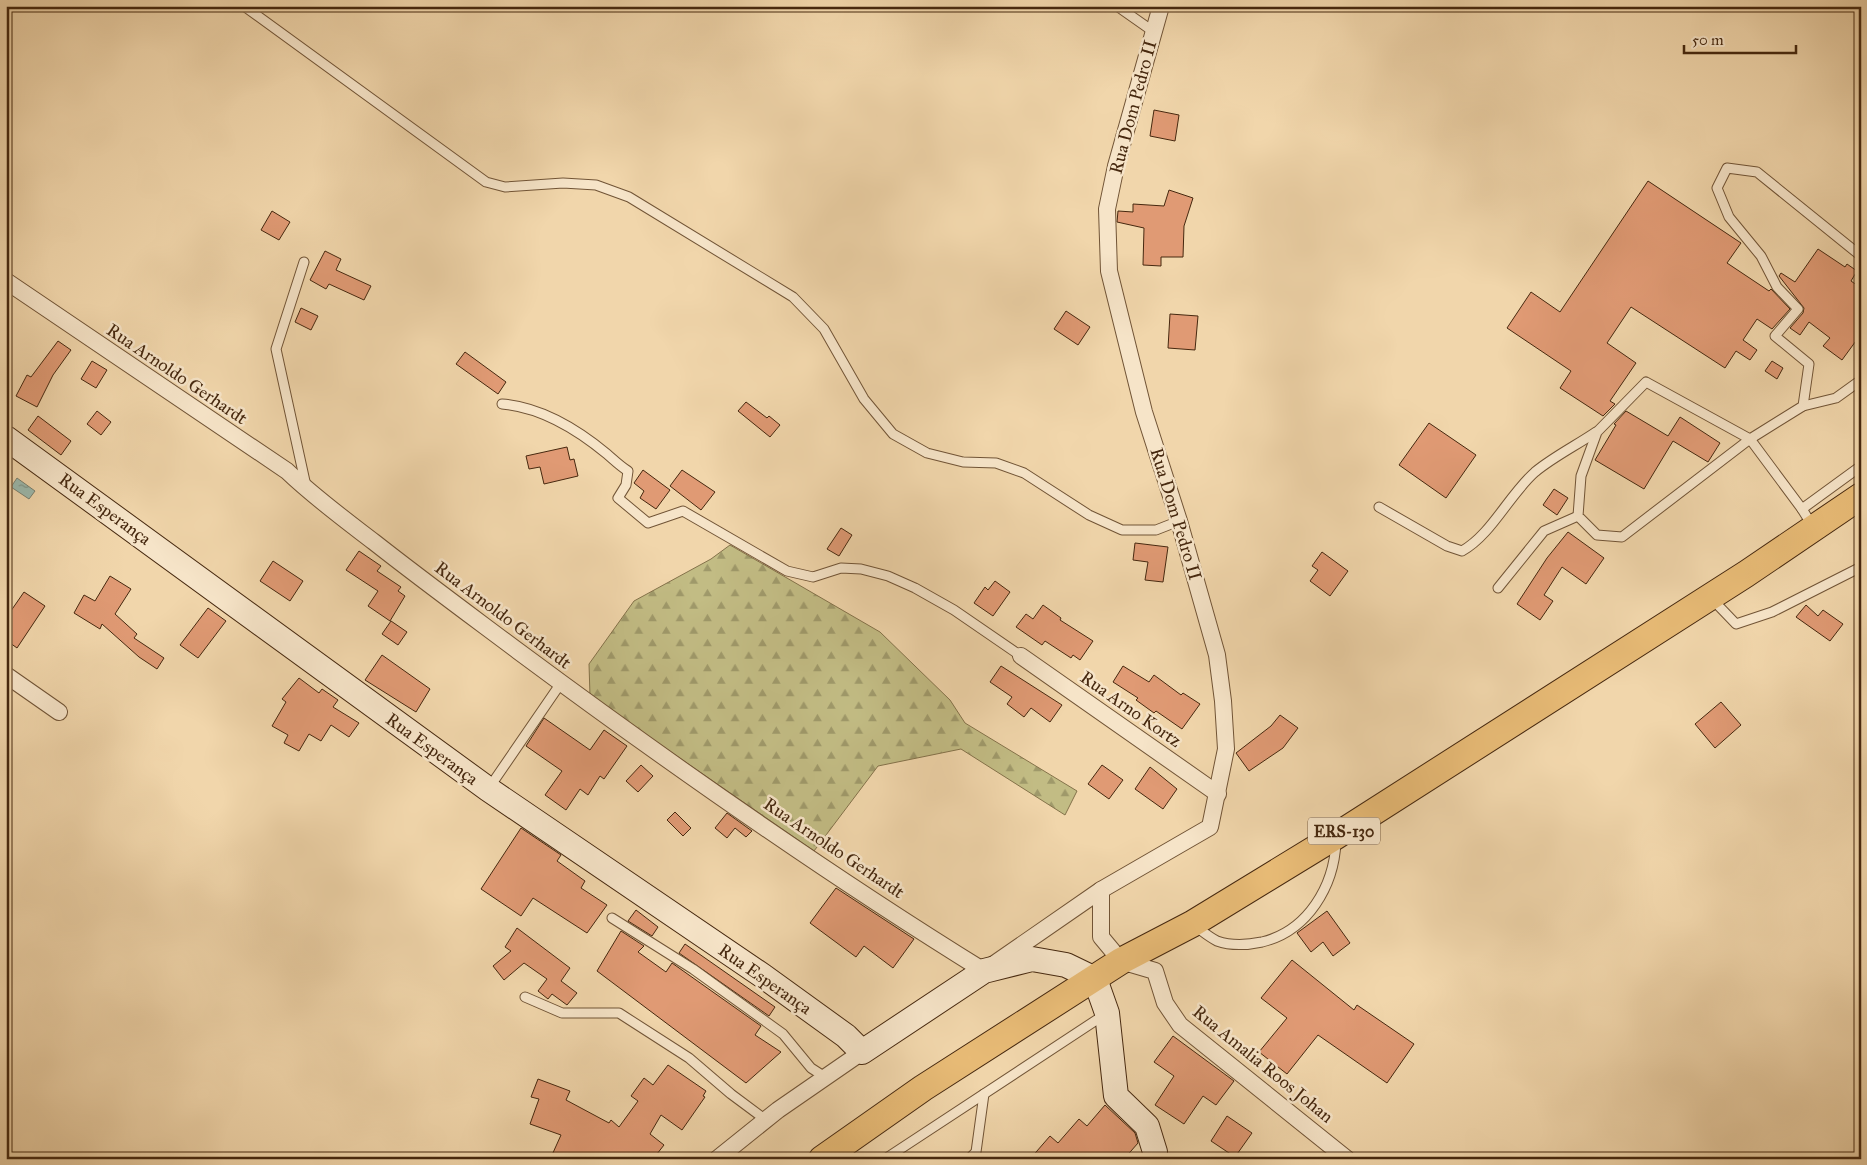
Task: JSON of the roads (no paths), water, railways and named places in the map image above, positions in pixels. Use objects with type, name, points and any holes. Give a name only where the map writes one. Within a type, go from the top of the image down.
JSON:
[{"type":"main road","name":"ERS-130","points":[[825,1158],[923,1088],[1121,961],[1192,924],[1336,836],[1710,597],[1808,518],[1861,496]]},
{"type":"street","name":"Rua Dom Pedro II","points":[[984,971],[1101,890],[1210,827],[1218,794],[1226,749],[1218,665],[1179,520],[1144,412],[1109,271],[1107,209],[1116,166],[1161,6]]},
{"type":"street","name":"Rua Arnoldo Gerhardt","points":[[6,281],[287,472],[308,491],[441,594],[561,683],[779,835],[926,935],[984,971]]},
{"type":"street","name":"Rua Esperança","points":[[6,438],[488,789],[763,976],[846,1036],[862,1052]]},
{"type":"street","name":"Rua Arno Kortz","points":[[1021,656],[1218,794]]},
{"type":"street","points":[[6,675],[59,712]]},
{"type":"street","points":[[1101,890],[1102,937],[1121,961]]},
{"type":"street","points":[[720,1158],[766,1120],[826,1077],[984,971],[1032,959],[1066,965],[1095,979],[1107,1013],[1116,1096],[1147,1126],[1155,1152],[1154,1159]]},
{"type":"street","name":"Rua Amalia Roos Johan","points":[[1121,961],[1155,970],[1165,1003],[1180,1025],[1347,1159]]},
{"type":"lane","points":[[244,6],[486,182],[505,187],[563,183],[596,185],[629,197],[793,298],[824,329],[864,399],[875,413],[893,434],[918,448],[963,462],[996,463],[1024,474],[1089,515],[1122,530],[1156,530],[1179,520]]},
{"type":"lane","points":[[1117,6],[1154,32]]},
{"type":"lane","points":[[1803,406],[1809,364],[1775,336],[1798,309],[1777,286],[1761,256],[1729,217],[1717,188],[1727,168],[1757,172],[1861,256]]},
{"type":"lane","points":[[304,262],[276,349],[308,491]]},
{"type":"lane","points":[[1597,432],[1581,476],[1578,516],[1597,535],[1622,537],[1750,439],[1803,406],[1836,398],[1861,380]]},
{"type":"lane","points":[[1379,507],[1446,546],[1462,551],[1478,542],[1500,511],[1536,472],[1597,432],[1646,382],[1750,439],[1808,518],[1861,466]]},
{"type":"lane","points":[[502,404],[522,406],[536,412],[570,429],[607,453],[628,471],[626,485],[618,498],[648,523],[683,511],[787,571],[813,577],[841,568],[862,569],[888,576],[915,588],[954,610],[1021,656]]},
{"type":"lane","points":[[1498,588],[1544,532],[1578,516]]},
{"type":"lane","points":[[1710,597],[1736,624],[1772,612],[1861,567]]},
{"type":"lane","points":[[488,789],[561,683]]},
{"type":"lane","points":[[1192,924],[1217,941],[1246,946],[1276,938],[1301,922],[1323,893],[1335,863],[1336,836]]},
{"type":"lane","points":[[612,918],[693,969],[782,1034],[811,1068],[826,1077]]},
{"type":"lane","points":[[525,997],[562,1013],[619,1013],[689,1058],[731,1094],[766,1120]]},
{"type":"lane","points":[[885,1159],[1107,1013]]},
{"type":"lane","points":[[969,1159],[976,1152],[984,1094]]},
{"type":"water","points":[[17,478],[35,491],[29,499],[11,487]]}]
